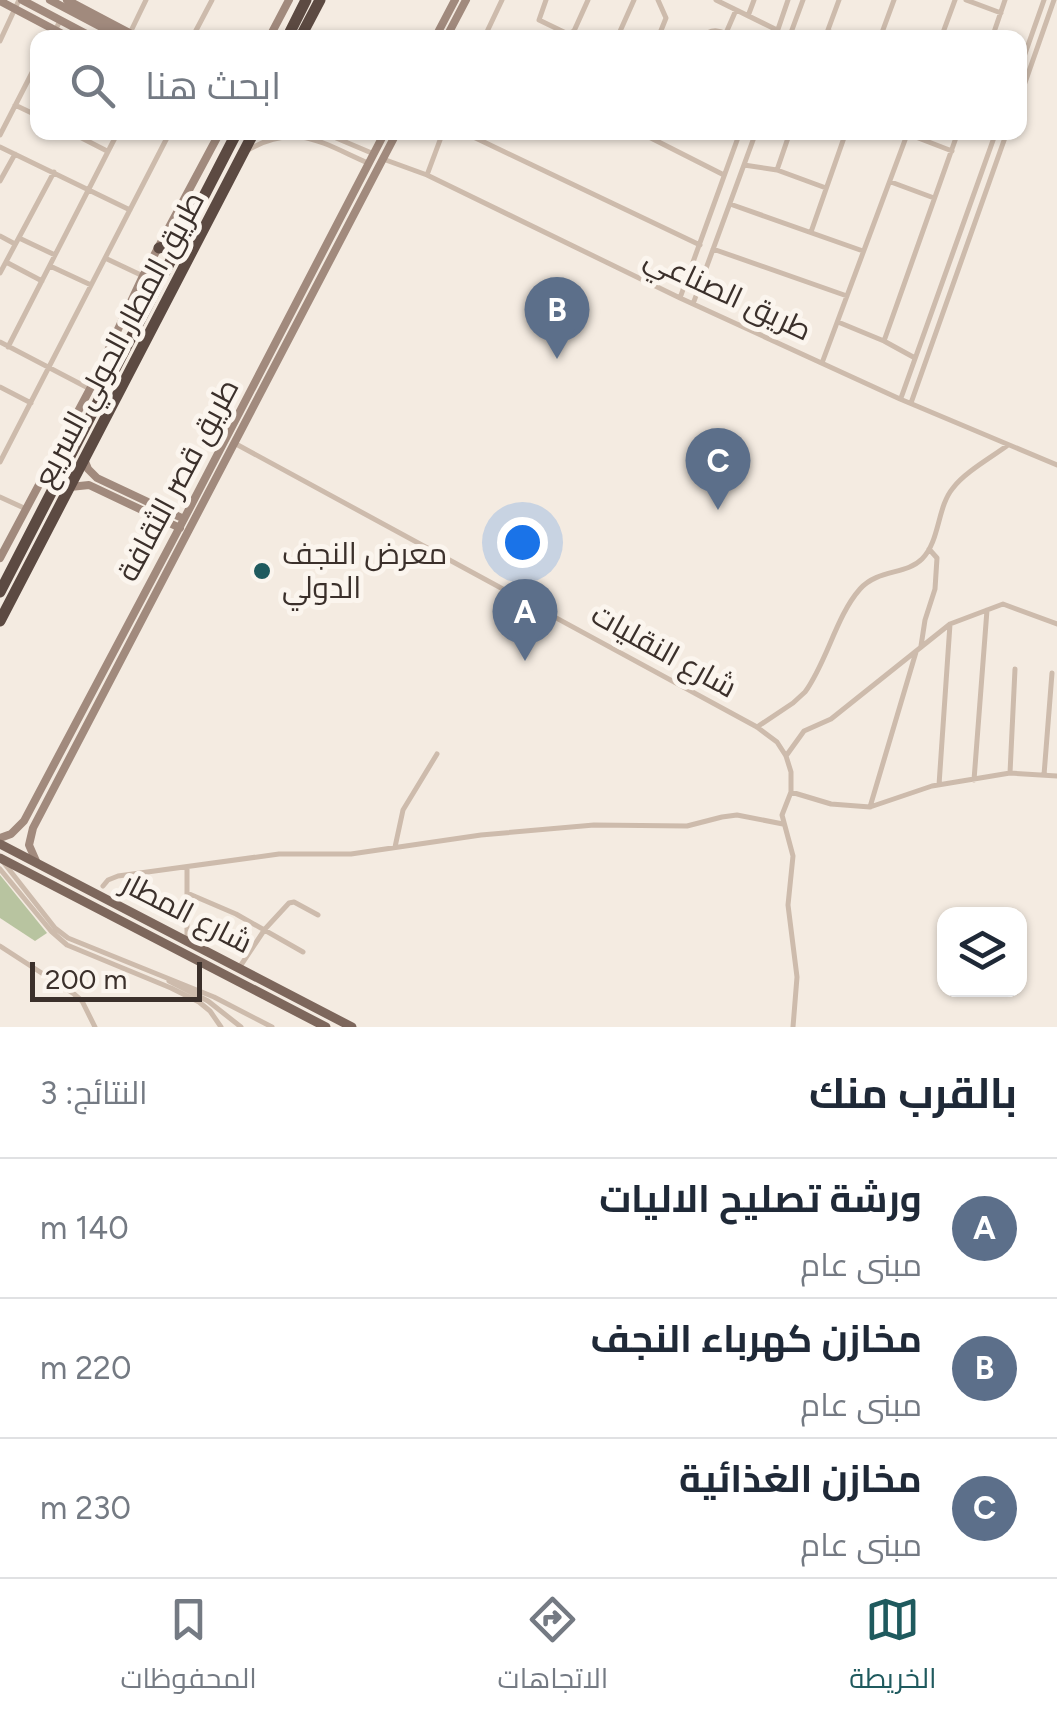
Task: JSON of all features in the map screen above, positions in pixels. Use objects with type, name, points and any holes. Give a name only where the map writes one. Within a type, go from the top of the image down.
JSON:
[{"type":"highway","points":[[291,30],[306,0]]},
{"type":"highway","points":[[304,30],[320,0]]},
{"type":"highway","name":"طريق المطار الحولي السريع","points":[[0,592],[233,140]]},
{"type":"highway","name":"طريق المطار الحولي السريع","points":[[0,622],[250,140]]},
{"type":"highway","points":[[159,248],[180,242]]},
{"type":"highway","points":[[91,415],[94,424],[102,424]]},
{"type":"highway","points":[[76,444],[86,443],[86,455]]},
{"type":"main road","name":"شارع المطار","points":[[0,841],[352,1027]]},
{"type":"main road","name":"شارع المطار","points":[[0,858],[326,1027]]},
{"type":"main road","points":[[168,946],[174,942],[173,934]]},
{"type":"main road","points":[[190,957],[191,943]]},
{"type":"street","points":[[50,0],[117,30]]},
{"type":"street","points":[[133,30],[146,0]]},
{"type":"street","points":[[196,30],[212,0]]},
{"type":"street","points":[[273,30],[289,0]]},
{"type":"street","points":[[439,30],[455,0]]},
{"type":"street","points":[[450,30],[466,0]]},
{"type":"street","points":[[488,30],[502,0]]},
{"type":"street","points":[[546,0],[539,20],[560,30]]},
{"type":"street","points":[[574,30],[588,0]]},
{"type":"street","points":[[621,30],[634,0]]},
{"type":"street","points":[[658,0],[666,18],[661,30]]},
{"type":"street","points":[[716,0],[770,30]]},
{"type":"street","points":[[748,16],[754,0]]},
{"type":"street","points":[[777,30],[788,0]]},
{"type":"street","points":[[792,30],[803,0]]},
{"type":"street","points":[[827,30],[838,0]]},
{"type":"street","points":[[883,30],[892,0]]},
{"type":"street","points":[[944,30],[954,0]]},
{"type":"street","points":[[966,0],[1001,12]]},
{"type":"street","points":[[995,30],[1005,0]]},
{"type":"street","points":[[1027,48],[1044,0]]},
{"type":"street","points":[[1027,77],[1054,0]]},
{"type":"street","points":[[0,1],[18,3],[78,30]]},
{"type":"street","points":[[70,1],[120,30]]},
{"type":"street","points":[[18,3],[48,30]]},
{"type":"street","points":[[0,41],[18,3]]},
{"type":"street","points":[[730,30],[736,10]]},
{"type":"street","points":[[55,30],[60,21]]},
{"type":"street","points":[[0,135],[30,80]]},
{"type":"street","points":[[15,105],[30,113]]},
{"type":"street","points":[[86,140],[108,152]]},
{"type":"street","points":[[8,347],[114,140]]},
{"type":"street","points":[[0,462],[166,140]]},
{"type":"street","points":[[0,558],[216,140]]},
{"type":"street","points":[[245,151],[266,140]]},
{"type":"street","points":[[310,140],[368,164]]},
{"type":"street","name":"طريق الصناعي","points":[[341,140],[428,175],[693,304],[1057,465]]},
{"type":"street","name":"طريق قصر الثقافة","points":[[37,862],[29,846],[33,828],[233,443],[378,156],[382,140]]},
{"type":"street","points":[[378,156],[392,140]]},
{"type":"street","points":[[428,175],[440,140]]},
{"type":"street","points":[[480,140],[700,245]]},
{"type":"street","points":[[654,140],[724,176]]},
{"type":"street","points":[[680,298],[737,140]]},
{"type":"street","points":[[693,304],[753,140]]},
{"type":"street","points":[[777,170],[787,140]]},
{"type":"street","points":[[810,232],[843,140]]},
{"type":"street","points":[[822,363],[906,140]]},
{"type":"street","points":[[925,140],[952,151]]},
{"type":"street","points":[[884,341],[955,140]]},
{"type":"street","points":[[911,403],[1004,140]]},
{"type":"street","points":[[900,398],[993,142],[1002,146]]},
{"type":"street","points":[[0,147],[130,210]]},
{"type":"street","points":[[0,181],[15,154]]},
{"type":"street","name":"طريق قصر الثقافة","points":[[0,841],[24,821],[335,239],[368,164],[378,156]]},
{"type":"street","points":[[744,165],[777,170],[826,188]]},
{"type":"street","points":[[0,273],[54,172]]},
{"type":"street","points":[[891,182],[934,198]]},
{"type":"street","points":[[730,204],[862,251]]},
{"type":"street","points":[[0,236],[56,255]]},
{"type":"street","points":[[713,249],[847,296]]},
{"type":"street","points":[[105,258],[143,276]]},
{"type":"street","points":[[6,262],[42,280]]},
{"type":"street","points":[[50,266],[91,285]]},
{"type":"street","points":[[944,277],[955,280]]},
{"type":"street","points":[[838,322],[915,358]]},
{"type":"street","points":[[0,342],[90,389]]},
{"type":"street","points":[[0,386],[30,402]]},
{"type":"street","name":"شارع النقليات","points":[[233,443],[757,728],[777,742],[786,756]]},
{"type":"street","points":[[757,728],[810,686],[861,588],[877,576],[916,564],[926,555],[952,489],[1008,445]]},
{"type":"street","points":[[86,455],[92,475],[182,524]]},
{"type":"street","points":[[89,485],[87,480],[92,475]]},
{"type":"street","points":[[70,488],[89,485],[182,524]]},
{"type":"street","points":[[0,497],[26,510]]},
{"type":"street","points":[[870,806],[935,589],[937,558],[929,549]]},
{"type":"street","points":[[794,1027],[798,978],[788,918],[793,856],[782,811],[791,792],[786,756],[804,730],[831,719],[950,624],[1002,604],[1057,624]]},
{"type":"street","points":[[974,780],[988,610]]},
{"type":"street","points":[[938,785],[950,624]]},
{"type":"street","points":[[1010,773],[1015,670]]},
{"type":"street","points":[[1044,775],[1053,700],[1052,673]]},
{"type":"street","points":[[395,847],[403,810],[437,754]]},
{"type":"street","points":[[791,792],[831,804],[870,806],[938,785],[1010,773],[1057,776]]},
{"type":"street","points":[[103,886],[114,877],[279,854],[351,854],[594,824],[688,826],[744,816],[783,824]]},
{"type":"street","points":[[0,858],[64,935],[167,979],[208,1001],[242,1027]]},
{"type":"street","points":[[187,867],[191,943]]},
{"type":"street","points":[[0,869],[62,942],[199,1002],[213,1014],[220,1027]]},
{"type":"street","points":[[187,893],[265,929],[303,952]]},
{"type":"street","points":[[239,968],[265,929],[290,902],[318,915]]},
{"type":"street","points":[[0,946],[74,994],[95,1027]]},
{"type":"street","points":[[167,979],[272,1027]]},
{"type":"street","points":[[222,1012],[227,1004]]},
{"type":"green space","points":[[0,875],[47,933],[35,941],[0,918]]},
{"type":"place","name":"مخازن كهرباء النجف","points":[[557,359]]},
{"type":"place","name":"مخازن الغذائية","points":[[718,510]]},
{"type":"place","name":"معرض النجف الدولي","points":[[262,571]]},
{"type":"place","name":"ورشة تصليح الاليات","points":[[525,661]]}]
